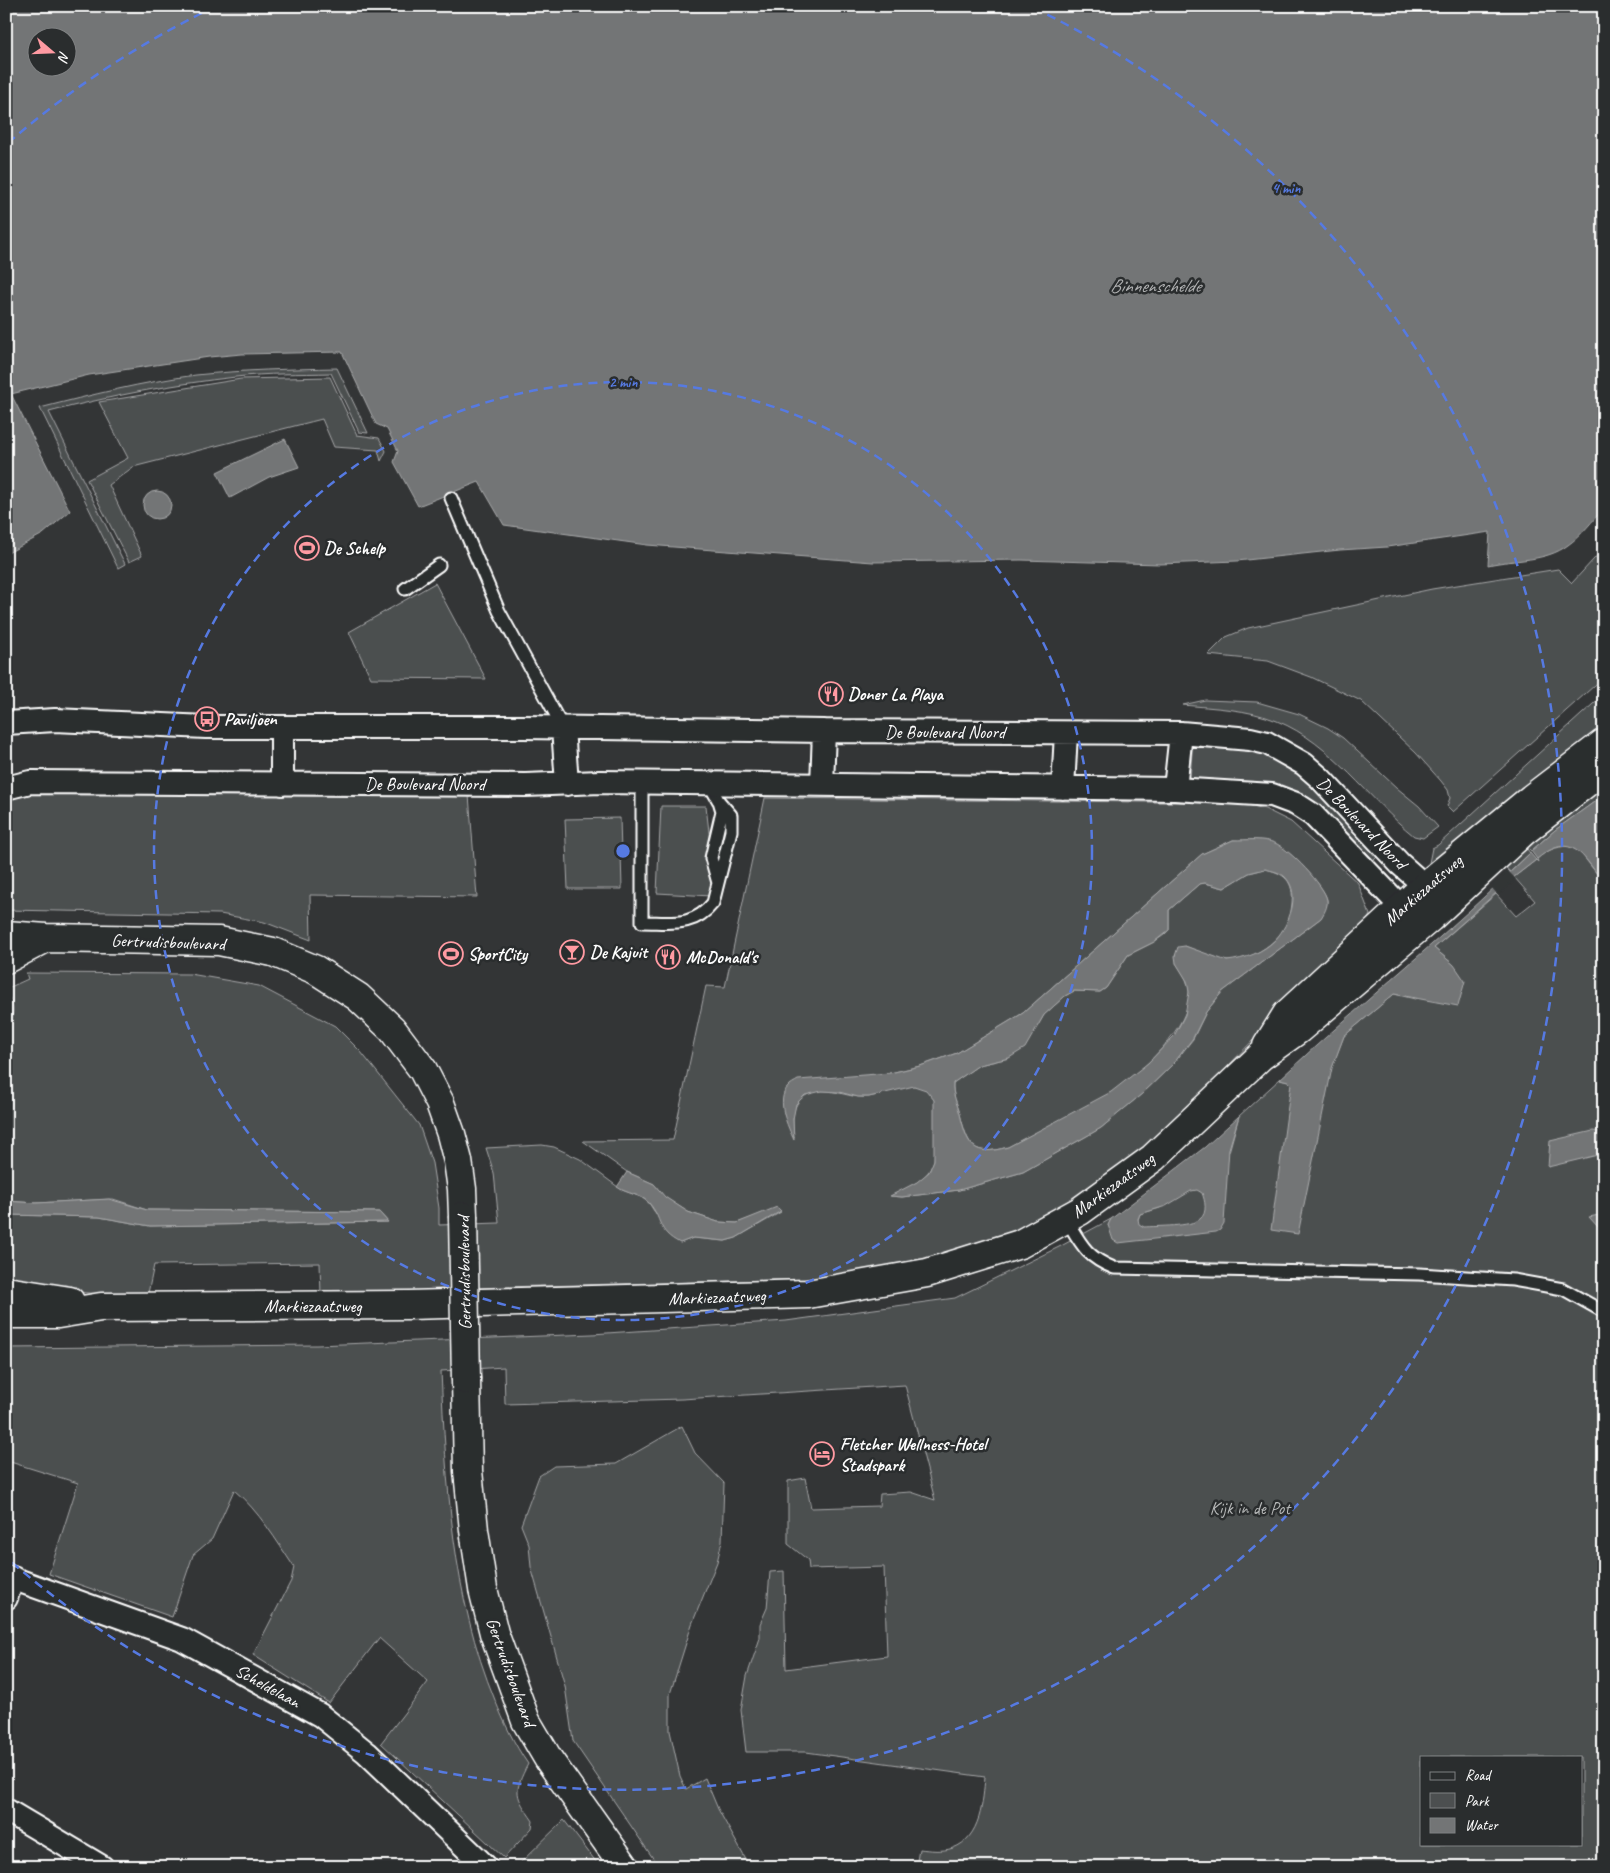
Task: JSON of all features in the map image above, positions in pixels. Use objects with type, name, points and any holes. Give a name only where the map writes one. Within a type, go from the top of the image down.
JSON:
[{"type":"main road","name":"Markiezaatsweg","points":[[1261,1056],[1287,1014],[1425,886],[1532,798],[1604,743]]},
{"type":"main road","name":"Markiezaatsweg","points":[[6,1314],[58,1314],[101,1307],[409,1305],[808,1294],[927,1273],[1020,1244],[1080,1211],[1152,1158],[1261,1056],[1299,1029],[1430,918],[1523,832],[1604,769]]},
{"type":"main road","name":"Gertrudisboulevard","points":[[6,935],[46,938],[219,941],[273,952],[316,970],[358,997],[392,1029],[423,1070],[440,1103],[458,1161],[463,1216],[468,1471],[483,1589],[494,1633],[526,1721],[549,1760],[625,1867]]},
{"type":"main road","name":"Gertrudisboulevard","points":[[6,959],[46,938]]},
{"type":"main road","name":"Markiezaatsweg","points":[[6,1291],[101,1307]]},
{"type":"street","name":"De Boulevard Noord","points":[[6,723],[54,720],[206,727],[564,728],[1181,734],[1250,739],[1267,743],[1304,764],[1320,778],[1400,864],[1425,886]]},
{"type":"street","points":[[282,727],[282,784]]},
{"type":"street","points":[[564,728],[567,784]]},
{"type":"street","points":[[822,785],[824,731]]},
{"type":"street","points":[[1063,788],[1066,733]]},
{"type":"street","points":[[1174,789],[1181,734]]},
{"type":"street","name":"De Boulevard Noord","points":[[6,788],[30,782],[282,784],[642,783],[714,792],[822,785],[1174,789],[1272,795],[1296,804],[1313,815],[1402,908],[1430,918]]},
{"type":"street","points":[[1425,886],[1430,918]]},
{"type":"street","name":"Scheldelaan","points":[[9,1584],[182,1639],[320,1715],[367,1754],[486,1867]]},
{"type":"street","points":[[6,1810],[102,1867]]},
{"type":"lane","points":[[450,498],[499,611],[564,728]]},
{"type":"lane","points":[[405,589],[439,565]]},
{"type":"lane","points":[[642,783],[642,922],[684,922],[707,912],[713,903],[731,831],[731,815],[714,792]]},
{"type":"lane","points":[[1066,1219],[1084,1248],[1099,1262],[1114,1268],[1419,1274],[1513,1280],[1563,1289],[1604,1312]]},
{"type":"green space","points":[[337,368],[368,433],[359,432],[331,373],[260,375],[189,383],[142,391],[49,412],[125,564],[118,568],[40,408],[137,385],[196,375]]},
{"type":"green space","points":[[330,377],[357,435],[379,438],[386,451],[381,461],[378,450],[334,447],[322,419],[133,467],[109,485],[142,556],[129,562],[87,480],[128,458],[99,402],[241,379]]},
{"type":"green space","points":[[1604,548],[1604,677],[1453,812],[1447,806],[1450,798],[1448,790],[1441,781],[1416,753],[1361,701],[1311,677],[1268,661],[1208,655],[1226,637],[1248,628],[1432,589],[1558,569],[1572,583]]},
{"type":"green space","points":[[435,583],[486,679],[371,678],[349,632]]},
{"type":"green space","points":[[1604,694],[1604,736],[1443,858],[1429,863],[1432,848],[1438,845]]},
{"type":"green space","points":[[1205,700],[1257,702],[1299,714],[1328,728],[1343,738],[1419,806],[1438,827],[1423,838],[1414,836],[1397,822],[1333,758],[1297,731],[1277,721],[1243,711],[1183,705]]},
{"type":"green space","points":[[1193,739],[1244,744],[1270,754],[1288,765],[1305,777],[1336,807],[1378,856],[1374,860],[1320,806],[1276,785],[1190,779]]},
{"type":"green space","points":[[1604,778],[1604,795],[1555,830],[1531,851],[1528,848],[1530,853],[1510,872],[1500,861]]},
{"type":"green space","points":[[16,792],[469,795],[477,897],[310,895],[311,940],[264,922],[220,914],[6,910],[6,797]]},
{"type":"green space","points":[[765,798],[1240,803],[1265,809],[1291,822],[1358,883],[1370,915],[1365,924],[1231,1063],[1183,1119],[1116,1170],[1042,1218],[974,1251],[850,1278],[502,1287],[321,1295],[320,1263],[154,1265],[147,1298],[6,1286],[6,1215],[99,1217],[150,1226],[388,1222],[379,1212],[147,1210],[113,1199],[36,1203],[6,1201],[6,1030],[13,1012],[6,989],[28,979],[26,973],[190,974],[259,986],[335,1026],[361,1052],[419,1125],[432,1163],[439,1208],[439,1225],[499,1223],[494,1173],[486,1148],[542,1145],[554,1147],[580,1159],[622,1190],[641,1197],[649,1203],[680,1243],[693,1238],[725,1241],[736,1238],[781,1212],[754,1217],[737,1223],[718,1222],[688,1212],[664,1197],[654,1184],[627,1172],[583,1141],[673,1140],[706,986],[725,987]],"holes":[[[1233,840],[1260,841],[1275,844],[1297,860],[1325,894],[1327,902],[1321,918],[1222,992],[1206,1012],[1193,1039],[1174,1063],[1143,1093],[1101,1128],[1023,1172],[959,1190],[902,1197],[891,1196],[922,1179],[929,1171],[934,1160],[935,1103],[927,1090],[921,1087],[906,1086],[868,1097],[828,1091],[813,1092],[805,1096],[797,1104],[793,1120],[794,1138],[784,1093],[844,1078],[890,1073],[920,1066],[957,1053],[1023,1013],[1202,854]]]},
{"type":"green space","points":[[661,806],[706,806],[713,866],[711,896],[657,893]]},
{"type":"green space","points":[[620,818],[622,889],[568,889],[565,819]]},
{"type":"green space","name":"Kijk in de Pot","points":[[1568,846],[1580,852],[1604,883],[1604,1867],[916,1867],[919,1849],[953,1848],[970,1836],[979,1818],[985,1777],[806,1752],[746,1752],[741,1710],[747,1676],[760,1638],[760,1624],[767,1608],[770,1572],[784,1571],[786,1669],[887,1656],[884,1567],[809,1569],[808,1560],[788,1544],[788,1481],[805,1478],[811,1508],[879,1506],[880,1494],[911,1492],[935,1500],[905,1385],[682,1399],[505,1404],[504,1367],[441,1371],[449,1496],[460,1579],[469,1620],[495,1700],[518,1749],[528,1764],[520,1781],[518,1794],[533,1821],[532,1828],[504,1858],[381,1743],[428,1682],[379,1638],[329,1703],[253,1655],[291,1581],[294,1567],[259,1516],[234,1490],[212,1539],[193,1555],[172,1617],[49,1574],[78,1483],[7,1461],[6,1463],[6,1348],[317,1345],[592,1334],[786,1321],[955,1298],[1111,1219],[1108,1226],[1138,1220],[1140,1214],[1160,1208],[1229,1152],[1239,1116],[1280,1079],[1291,1084],[1289,1103],[1332,1067],[1344,1036],[1394,994],[1415,999],[1454,965],[1434,948],[1496,894],[1516,916],[1535,901],[1514,877],[1536,860],[1538,862],[1537,859],[1544,853]]},
{"type":"green space","points":[[1265,869],[1283,876],[1290,884],[1292,903],[1290,919],[1286,927],[1265,948],[1238,960],[1219,959],[1185,946],[1176,963],[1187,983],[1189,991],[1188,1005],[1182,1019],[1162,1049],[1135,1075],[1110,1093],[1008,1147],[987,1151],[974,1146],[969,1141],[954,1095],[953,1083],[979,1065],[1009,1058],[1037,1027],[1044,1015],[1065,996],[1074,991],[1100,992],[1106,988],[1128,955],[1154,942],[1169,930],[1169,910],[1199,884],[1205,883],[1224,888],[1249,873]]},
{"type":"green space","points":[[682,1426],[695,1453],[724,1483],[722,1541],[717,1562],[692,1624],[670,1694],[670,1731],[680,1776],[686,1789],[705,1778],[718,1809],[750,1867],[659,1867],[573,1741],[565,1686],[531,1567],[529,1545],[521,1525],[539,1476],[554,1466],[616,1464]]},
{"type":"green space","points":[[564,1820],[600,1867],[516,1867]]},
{"type":"water","name":"Binnenschelde","points":[[6,6],[1604,6],[1604,508],[1573,541],[1550,554],[1488,565],[1490,532],[1387,547],[1237,561],[1160,564],[1021,560],[873,562],[647,545],[504,525],[479,482],[418,506],[394,462],[398,451],[387,429],[376,424],[342,352],[242,354],[209,357],[89,375],[11,394],[70,511],[43,534],[6,554]]},
{"type":"water","points":[[285,439],[299,467],[269,477],[230,498],[217,472]]},
{"type":"water","points":[[157,491],[167,495],[171,505],[167,515],[157,519],[147,515],[143,505],[147,495]]},
{"type":"water","points":[[1604,795],[1604,883],[1583,856],[1576,850],[1568,847],[1559,847],[1537,859],[1531,851],[1555,830]]},
{"type":"water","points":[[1233,840],[1260,840],[1275,843],[1289,852],[1320,886],[1327,900],[1326,910],[1321,918],[1222,992],[1206,1012],[1193,1038],[1174,1063],[1143,1093],[1101,1128],[1023,1172],[959,1190],[902,1197],[890,1196],[917,1182],[929,1172],[934,1160],[934,1100],[926,1090],[914,1086],[869,1097],[822,1091],[805,1095],[796,1104],[793,1119],[794,1140],[786,1121],[783,1106],[784,1092],[791,1084],[798,1080],[890,1073],[920,1066],[957,1053],[1023,1013],[1202,854]],"holes":[[[1265,869],[1284,876],[1293,893],[1292,909],[1281,933],[1271,944],[1260,951],[1241,959],[1227,961],[1185,946],[1178,947],[1175,956],[1176,963],[1187,981],[1189,992],[1185,1015],[1174,1036],[1148,1063],[1111,1092],[1008,1147],[986,1151],[979,1149],[969,1141],[954,1095],[953,1083],[979,1065],[1009,1058],[1025,1048],[1044,1015],[1065,996],[1074,991],[1100,992],[1106,988],[1128,955],[1154,942],[1169,930],[1169,910],[1199,884],[1205,883],[1224,888],[1249,873]]]},
{"type":"water","points":[[1530,853],[1536,860],[1434,948],[1454,965],[1465,981],[1458,1006],[1394,994],[1344,1036],[1332,1068],[1298,1234],[1271,1230],[1291,1084],[1280,1079],[1469,911]]},
{"type":"water","points":[[1239,1116],[1229,1149],[1224,1223],[1220,1230],[1118,1243],[1113,1240],[1108,1225],[1111,1219],[1205,1147]],"holes":[[[1197,1190],[1202,1193],[1205,1210],[1203,1216],[1196,1222],[1182,1225],[1144,1227],[1139,1224],[1140,1214],[1166,1206],[1191,1191]]]},
{"type":"water","points":[[1593,1131],[1604,1134],[1604,1153],[1548,1167],[1550,1141]]},
{"type":"water","points":[[627,1172],[654,1184],[665,1197],[688,1212],[718,1222],[737,1223],[777,1207],[781,1211],[736,1238],[725,1241],[693,1238],[680,1243],[663,1229],[646,1200],[617,1187]]},
{"type":"water","points":[[109,1199],[147,1210],[379,1212],[388,1222],[150,1226],[99,1217],[6,1215],[6,1201],[36,1203]]},
{"type":"water","points":[[1604,1214],[1604,1231],[1589,1217]]},
{"type":"pier","points":[[1508,871],[1516,879],[1498,895],[1491,887]]},
{"type":"place","name":"De Schelp","points":[[307,548]]},
{"type":"place","name":"Doner La Playa","points":[[831,694]]},
{"type":"place","name":"Paviljoen","points":[[207,719]]},
{"type":"place","name":"De Kajuit","points":[[572,952]]},
{"type":"place","name":"SportCity","points":[[451,954]]},
{"type":"place","name":"McDonald's","points":[[668,957]]},
{"type":"place","name":"Fletcher Wellness-Hotel Stadspark","points":[[822,1454]]}]
